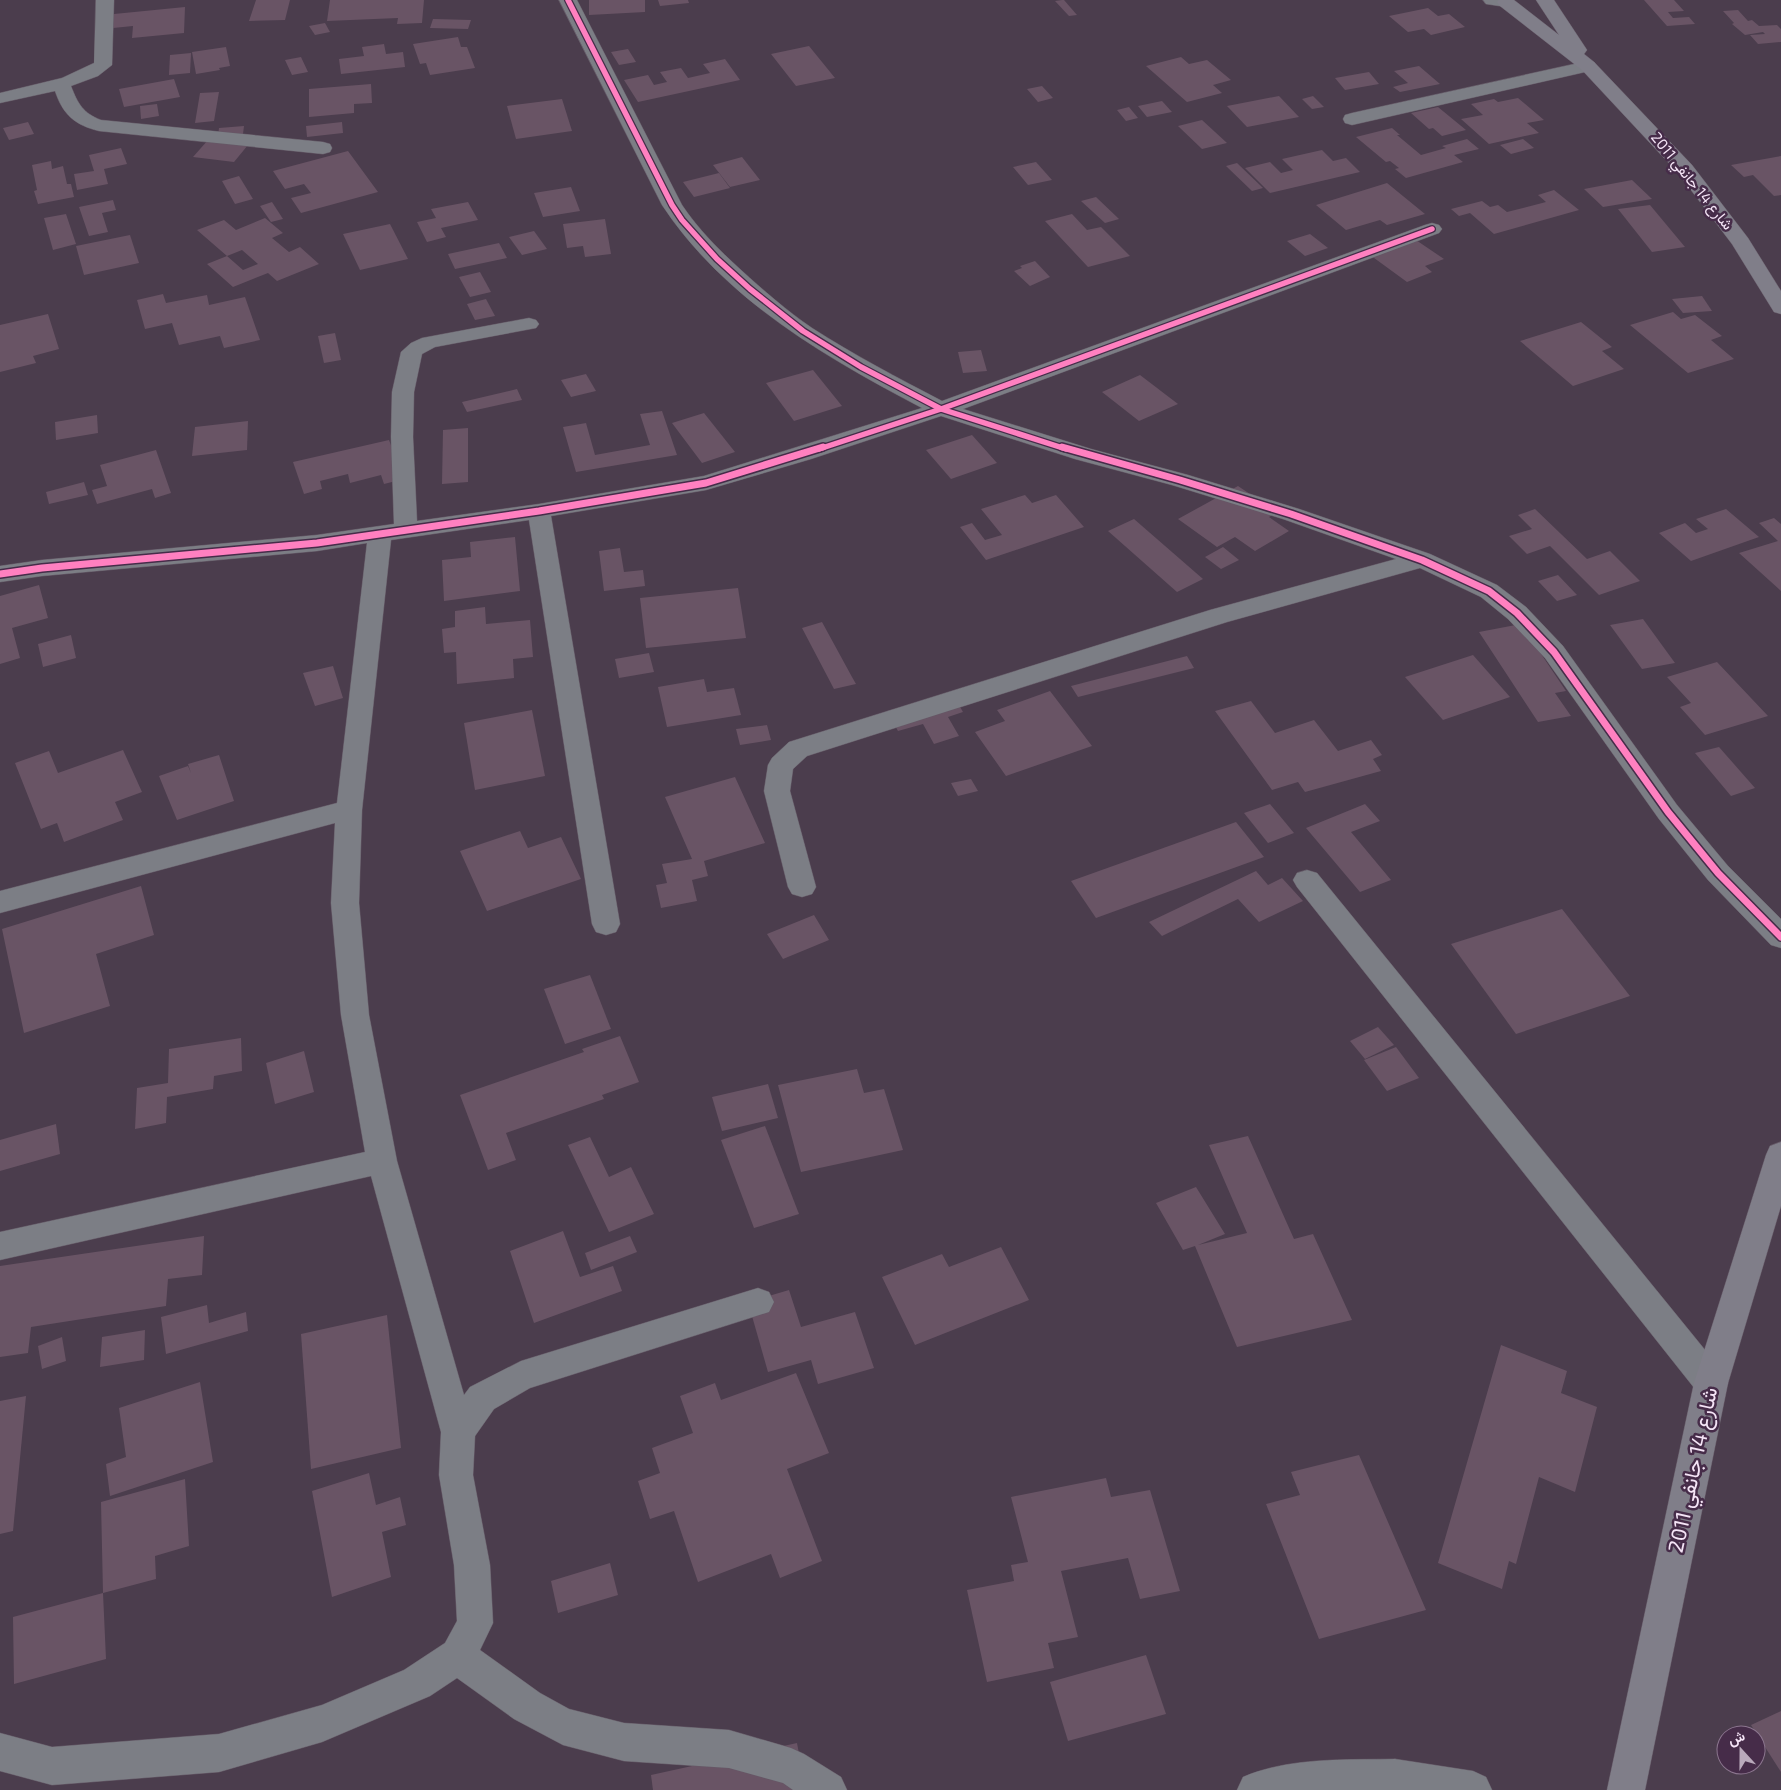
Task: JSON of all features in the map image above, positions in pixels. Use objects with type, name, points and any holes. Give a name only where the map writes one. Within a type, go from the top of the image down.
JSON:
[{"type":"main road","points":[[1499,1],[1524,4],[1544,0]]},
{"type":"main road","name":"شارع 14 جانفي 2011","points":[[1544,0],[1588,66]]},
{"type":"main road","name":"شارع 14 جانفي 2011","points":[[1499,1],[1588,66],[1649,129],[1690,176],[1741,242],[1781,308]]},
{"type":"main road","name":"شارع 14 جانفي 2011","points":[[1626,1790],[1711,1383],[1781,1154]]},
{"type":"street","points":[[0,98],[61,83],[94,71],[103,65],[105,0]]},
{"type":"street","points":[[568,0],[672,205],[682,220],[716,259],[803,331],[861,367],[941,409],[1083,454],[1180,480],[1291,514],[1422,560],[1489,591],[1517,613],[1554,652],[1675,820],[1718,873],[1781,937]]},
{"type":"street","points":[[1352,119],[1588,66]]},
{"type":"street","points":[[61,83],[71,111],[80,119],[99,125],[323,148]]},
{"type":"street","points":[[0,574],[42,568],[317,543],[539,511],[706,482],[803,454],[941,409],[1432,229]]},
{"type":"street","points":[[0,1752],[52,1766],[219,1754],[322,1722],[417,1683],[458,1656],[475,1622],[472,1565],[456,1475],[458,1432],[382,1161],[356,1015],[345,903],[349,810],[393,532],[402,428],[403,392],[412,352],[429,342],[529,324]]},
{"type":"street","points":[[539,511],[606,924]]},
{"type":"street","points":[[802,887],[777,791],[781,766],[798,749],[1219,616],[1422,560]]},
{"type":"street","points":[[0,902],[349,810]]},
{"type":"street","points":[[1307,880],[1711,1383]]},
{"type":"street","points":[[0,1246],[382,1161]]},
{"type":"street","points":[[458,1432],[482,1398],[520,1376],[758,1302]]},
{"type":"street","points":[[458,1656],[528,1706],[563,1726],[624,1742],[729,1748],[791,1767],[828,1790]]},
{"type":"street","points":[[1256,1790],[1317,1779],[1395,1778],[1474,1790]]},
{"type":"building","points":[[256,0],[290,0],[285,20],[249,21]]},
{"type":"building","points":[[330,0],[424,0],[422,23],[397,24],[398,18],[327,21]]},
{"type":"building","points":[[589,0],[645,0],[645,12],[589,15]]},
{"type":"building","points":[[658,0],[688,0],[689,3],[660,6]]},
{"type":"building","points":[[1064,0],[1077,15],[1069,16],[1055,1]]},
{"type":"building","points":[[1644,0],[1674,0],[1684,11],[1668,12],[1673,18],[1689,17],[1695,24],[1667,26]]},
{"type":"building","points":[[185,7],[184,33],[132,38],[133,26],[113,28],[114,14]]},
{"type":"building","points":[[1428,8],[1438,16],[1449,14],[1465,27],[1431,35],[1424,29],[1408,32],[1389,16]]},
{"type":"building","points":[[1738,10],[1748,21],[1752,20],[1759,26],[1777,25],[1781,29],[1781,42],[1758,44],[1750,35],[1765,34],[1763,32],[1745,35],[1732,24],[1734,23],[1723,11]]},
{"type":"building","points":[[433,19],[471,20],[468,29],[430,28]]},
{"type":"building","points":[[325,23],[330,32],[315,35],[309,26]]},
{"type":"building","points":[[458,37],[461,47],[467,47],[475,68],[430,75],[426,63],[420,64],[413,44]]},
{"type":"building","points":[[384,44],[386,54],[403,52],[405,67],[341,74],[339,59],[364,56],[362,47]]},
{"type":"building","points":[[809,46],[835,78],[796,86],[771,54]]},
{"type":"building","points":[[226,47],[230,66],[219,68],[220,70],[196,74],[192,52]]},
{"type":"building","points":[[628,49],[636,62],[619,65],[611,52]]},
{"type":"building","points":[[191,53],[190,73],[169,75],[170,55]]},
{"type":"building","points":[[301,57],[308,72],[292,75],[285,60]]},
{"type":"building","points":[[1181,57],[1189,64],[1207,60],[1231,80],[1213,85],[1222,93],[1187,102],[1146,66]]},
{"type":"building","points":[[725,59],[740,80],[638,102],[624,80],[648,75],[654,85],[667,82],[660,72],[681,68],[688,78],[710,73],[703,64]]},
{"type":"building","points":[[1419,66],[1440,84],[1400,92],[1393,87],[1408,83],[1394,71]]},
{"type":"building","points":[[1369,72],[1379,84],[1345,90],[1335,78]]},
{"type":"building","points":[[174,79],[180,97],[124,107],[119,89]]},
{"type":"building","points":[[371,84],[372,103],[354,104],[354,113],[309,117],[309,89]]},
{"type":"building","points":[[1042,86],[1053,98],[1038,102],[1027,89]]},
{"type":"building","points":[[219,92],[214,121],[195,123],[200,93]]},
{"type":"building","points":[[1279,96],[1299,117],[1247,127],[1227,106]]},
{"type":"building","points":[[1313,96],[1324,107],[1312,109],[1302,99]]},
{"type":"building","points":[[1518,98],[1544,120],[1527,123],[1539,133],[1489,144],[1461,119],[1483,115],[1471,104],[1494,99],[1498,102]]},
{"type":"building","points":[[562,99],[572,131],[516,139],[507,106]]},
{"type":"building","points":[[1162,101],[1172,112],[1147,117],[1138,106]]},
{"type":"building","points":[[157,104],[159,116],[141,119],[140,106]]},
{"type":"building","points":[[1129,107],[1138,118],[1126,121],[1117,110]]},
{"type":"building","points":[[1438,107],[1466,130],[1442,136],[1433,128],[1429,129],[1411,113]]},
{"type":"building","points":[[1202,120],[1227,143],[1202,149],[1178,126]]},
{"type":"building","points":[[28,122],[34,134],[9,140],[3,128]]},
{"type":"building","points":[[342,122],[343,133],[307,137],[306,126]]},
{"type":"building","points":[[244,126],[243,134],[218,136],[219,128]]},
{"type":"building","points":[[1392,128],[1400,135],[1397,135],[1421,155],[1446,148],[1442,146],[1467,139],[1479,149],[1454,155],[1463,162],[1406,178],[1395,169],[1399,168],[1390,161],[1386,162],[1356,137]]},
{"type":"building","points":[[1523,139],[1534,148],[1511,154],[1500,145]]},
{"type":"building","points":[[208,140],[248,145],[234,162],[193,157]]},
{"type":"building","points":[[121,148],[127,164],[104,169],[108,184],[77,190],[74,174],[94,171],[89,155]]},
{"type":"building","points":[[1322,150],[1333,161],[1346,158],[1360,172],[1270,193],[1245,168],[1270,162],[1281,173],[1293,170],[1282,159]]},
{"type":"building","points":[[348,151],[378,192],[301,213],[291,198],[311,193],[304,184],[285,189],[273,171]]},
{"type":"building","points":[[1781,156],[1781,195],[1774,196],[1753,175],[1744,177],[1731,165]]},
{"type":"building","points":[[742,157],[760,180],[730,187],[713,165]]},
{"type":"building","points":[[51,161],[52,169],[63,166],[67,184],[71,184],[74,197],[38,204],[34,191],[37,190],[32,165]]},
{"type":"building","points":[[1036,162],[1052,180],[1028,185],[1013,167]]},
{"type":"building","points":[[1237,163],[1263,188],[1252,191],[1226,166]]},
{"type":"building","points":[[719,173],[730,188],[694,197],[683,182]]},
{"type":"building","points":[[239,176],[253,199],[235,204],[222,181]]},
{"type":"building","points":[[1632,180],[1652,199],[1603,207],[1584,189]]},
{"type":"building","points":[[1387,183],[1425,214],[1387,225],[1380,220],[1346,230],[1316,205]]},
{"type":"building","points":[[571,187],[580,211],[543,217],[534,193]]},
{"type":"building","points":[[1554,190],[1579,210],[1494,234],[1470,213],[1459,216],[1451,209],[1482,201],[1490,207],[1498,205],[1507,212],[1546,202],[1538,195]]},
{"type":"building","points":[[1096,197],[1119,219],[1105,223],[1081,201]]},
{"type":"building","points":[[113,200],[116,210],[102,213],[108,232],[89,236],[79,207]]},
{"type":"building","points":[[272,202],[283,219],[271,222],[260,206]]},
{"type":"building","points":[[468,202],[478,220],[441,228],[446,237],[427,242],[417,222],[436,218],[431,209]]},
{"type":"building","points":[[1650,205],[1685,247],[1652,252],[1618,209]]},
{"type":"building","points":[[66,214],[76,244],[53,250],[44,218]]},
{"type":"building","points":[[1072,214],[1087,230],[1101,227],[1130,256],[1088,267],[1045,221]]},
{"type":"building","points":[[265,218],[283,233],[272,238],[289,252],[300,247],[319,264],[277,281],[268,273],[233,287],[207,264],[227,256],[197,230],[224,220],[236,230]],"holes":[[[242,250],[258,264],[243,270],[227,256]]]},
{"type":"building","points":[[605,219],[611,254],[585,257],[583,246],[567,248],[563,224]]},
{"type":"building","points":[[390,224],[408,259],[360,270],[343,234]]},
{"type":"building","points":[[534,231],[547,249],[522,255],[509,237]]},
{"type":"building","points":[[1310,234],[1328,248],[1305,256],[1287,241]]},
{"type":"building","points":[[130,235],[139,263],[84,275],[76,246]]},
{"type":"building","points":[[1413,238],[1444,259],[1425,266],[1432,272],[1407,282],[1370,255]]},
{"type":"building","points":[[499,243],[507,258],[455,269],[448,254]]},
{"type":"building","points":[[1035,261],[1050,277],[1030,286],[1014,271],[1022,268],[1020,266]]},
{"type":"building","points":[[480,272],[491,292],[470,297],[459,277]]},
{"type":"building","points":[[163,294],[166,303],[207,295],[209,305],[245,297],[260,340],[224,348],[220,336],[179,345],[172,323],[145,329],[137,300]]},
{"type":"building","points":[[1702,296],[1712,311],[1683,313],[1672,299]]},
{"type":"building","points":[[486,299],[495,316],[475,320],[467,304]]},
{"type":"building","points":[[1673,312],[1681,319],[1695,315],[1722,336],[1711,340],[1734,359],[1688,373],[1630,325]]},
{"type":"building","points":[[48,314],[59,349],[33,356],[36,363],[0,372],[0,325]]},
{"type":"building","points":[[1581,322],[1612,347],[1602,351],[1624,369],[1573,386],[1520,341]]},
{"type":"building","points":[[335,333],[341,360],[324,363],[318,336]]},
{"type":"building","points":[[981,350],[987,371],[963,373],[958,352]]},
{"type":"building","points":[[813,370],[842,406],[794,421],[766,383]]},
{"type":"building","points":[[586,374],[596,391],[571,397],[561,380]]},
{"type":"building","points":[[1140,375],[1178,404],[1139,421],[1102,392]]},
{"type":"building","points":[[517,389],[522,400],[467,412],[462,402]]},
{"type":"building","points":[[662,411],[677,455],[576,472],[563,427],[586,423],[595,455],[650,445],[640,414]]},
{"type":"building","points":[[704,413],[735,452],[702,463],[672,423]]},
{"type":"building","points":[[97,415],[98,433],[56,440],[55,422]]},
{"type":"building","points":[[248,421],[247,450],[192,456],[195,427]]},
{"type":"building","points":[[468,428],[468,482],[442,484],[443,430]]},
{"type":"building","points":[[972,435],[997,463],[951,479],[926,450]]},
{"type":"building","points":[[389,440],[404,479],[384,484],[381,475],[350,483],[348,474],[320,481],[322,489],[304,494],[293,462]]},
{"type":"building","points":[[156,450],[171,493],[155,498],[152,489],[97,504],[92,490],[107,486],[100,465]]},
{"type":"building","points":[[84,482],[88,495],[49,504],[46,492]]},
{"type":"building","points":[[1238,486],[1277,512],[1269,517],[1289,531],[1255,551],[1235,537],[1217,547],[1178,519]]},
{"type":"building","points":[[1025,495],[1032,503],[1056,495],[1084,527],[986,560],[960,527],[972,523],[985,540],[1002,535],[981,509]]},
{"type":"building","points":[[1535,509],[1587,559],[1610,551],[1640,581],[1599,595],[1550,546],[1527,554],[1509,536],[1532,529],[1518,515]]},
{"type":"building","points":[[1726,509],[1759,537],[1691,561],[1659,533],[1685,523],[1696,533],[1708,529],[1696,519]]},
{"type":"building","points":[[1774,518],[1781,524],[1781,591],[1739,553],[1778,541],[1759,523]]},
{"type":"building","points":[[1134,519],[1203,579],[1177,592],[1108,531]]},
{"type":"building","points":[[515,537],[520,591],[444,601],[442,560],[471,557],[470,542]]},
{"type":"building","points":[[1223,547],[1239,560],[1221,569],[1205,557]]},
{"type":"building","points":[[620,548],[624,572],[643,570],[645,586],[604,591],[599,551]]},
{"type":"building","points":[[1558,575],[1577,595],[1557,601],[1538,581]]},
{"type":"building","points":[[39,585],[48,618],[12,628],[20,658],[0,664],[0,596]]},
{"type":"building","points":[[738,588],[746,638],[646,648],[640,598]]},
{"type":"building","points":[[485,607],[486,624],[530,620],[533,657],[513,659],[514,678],[457,684],[456,652],[444,653],[442,629],[455,627],[455,611]]},
{"type":"building","points":[[1643,619],[1675,663],[1642,669],[1610,625]]},
{"type":"building","points":[[822,622],[856,684],[834,689],[802,628]]},
{"type":"building","points":[[1521,624],[1566,691],[1555,693],[1571,716],[1538,722],[1479,632]]},
{"type":"building","points":[[71,635],[76,658],[43,667],[38,644]]},
{"type":"building","points":[[649,653],[654,672],[619,678],[615,659]]},
{"type":"building","points":[[1473,655],[1510,697],[1443,720],[1405,677]]},
{"type":"building","points":[[1187,656],[1194,668],[1078,697],[1071,686]]},
{"type":"building","points":[[1717,662],[1768,716],[1705,735],[1680,707],[1691,703],[1667,677]]},
{"type":"building","points":[[333,666],[343,698],[315,706],[303,673]]},
{"type":"building","points":[[704,679],[707,692],[734,688],[741,715],[667,727],[658,687]]},
{"type":"building","points":[[1050,691],[1092,746],[1006,776],[975,732],[1005,721],[997,710]]},
{"type":"building","points":[[952,693],[963,712],[948,717],[959,736],[934,744],[923,724],[898,731],[887,711]]},
{"type":"building","points":[[1251,701],[1275,733],[1314,720],[1338,751],[1371,740],[1382,755],[1373,759],[1381,771],[1305,792],[1298,782],[1272,790],[1215,711]]},
{"type":"building","points":[[532,710],[545,776],[475,790],[464,723]]},
{"type":"building","points":[[767,725],[771,740],[740,745],[736,729]]},
{"type":"building","points":[[1719,747],[1755,788],[1731,796],[1695,753]]},
{"type":"building","points":[[123,750],[142,792],[115,802],[123,820],[64,842],[57,823],[41,829],[15,763],[49,751],[58,773]]},
{"type":"building","points":[[219,755],[234,801],[177,820],[159,776],[188,766],[191,773],[188,764]]},
{"type":"building","points":[[735,777],[765,843],[704,861],[708,876],[692,880],[697,901],[661,908],[656,885],[667,883],[662,864],[692,859],[665,797]]},
{"type":"building","points":[[971,779],[978,791],[958,796],[951,783]]},
{"type":"building","points":[[1270,804],[1294,833],[1268,843],[1244,813]]},
{"type":"building","points":[[1365,804],[1380,821],[1351,832],[1391,880],[1360,892],[1306,828]]},
{"type":"building","points":[[1236,822],[1264,857],[1096,918],[1071,881]]},
{"type":"building","points":[[520,831],[528,848],[561,837],[581,879],[487,911],[460,851]]},
{"type":"building","points":[[1256,871],[1268,885],[1282,878],[1303,901],[1259,922],[1238,899],[1162,936],[1149,922]]},
{"type":"building","points":[[141,886],[154,935],[96,954],[110,1006],[24,1033],[2,929]]},
{"type":"building","points":[[1562,909],[1630,996],[1516,1034],[1451,944]]},
{"type":"building","points":[[814,915],[829,940],[783,959],[767,934]]},
{"type":"building","points":[[590,975],[611,1029],[565,1044],[544,989]]},
{"type":"building","points":[[1378,1027],[1394,1045],[1365,1059],[1350,1041]]},
{"type":"building","points":[[620,1036],[639,1082],[602,1095],[604,1099],[506,1133],[516,1160],[488,1170],[460,1095],[584,1052],[582,1049]]},
{"type":"building","points":[[241,1038],[242,1071],[214,1076],[213,1089],[167,1097],[166,1123],[135,1129],[137,1088],[168,1083],[169,1049]]},
{"type":"building","points":[[1396,1047],[1419,1078],[1387,1091],[1364,1060]]},
{"type":"building","points":[[304,1051],[314,1092],[275,1104],[266,1063]]},
{"type":"building","points":[[857,1069],[864,1093],[884,1089],[903,1150],[801,1172],[778,1085]]},
{"type":"building","points":[[768,1084],[778,1118],[722,1131],[712,1097]]},
{"type":"building","points":[[56,1124],[60,1154],[0,1171],[0,1140]]},
{"type":"building","points":[[765,1126],[799,1214],[754,1228],[721,1140]]},
{"type":"building","points":[[1248,1136],[1294,1239],[1313,1234],[1352,1320],[1237,1347],[1195,1246],[1183,1250],[1156,1203],[1196,1187],[1225,1234],[1198,1245],[1247,1233],[1209,1145]]},
{"type":"building","points":[[590,1137],[609,1177],[631,1167],[654,1214],[609,1232],[568,1145]]},
{"type":"building","points":[[563,1231],[580,1277],[613,1266],[622,1291],[534,1323],[510,1251]]},
{"type":"building","points":[[204,1236],[202,1275],[168,1279],[166,1306],[31,1327],[28,1353],[0,1357],[0,1266]]},
{"type":"building","points":[[630,1236],[637,1252],[591,1270],[585,1253]]},
{"type":"building","points":[[1001,1247],[1029,1300],[915,1345],[882,1277],[942,1254],[949,1267]]},
{"type":"building","points":[[789,1290],[801,1327],[855,1312],[874,1368],[818,1384],[811,1360],[768,1372],[748,1302]]},
{"type":"building","points":[[207,1305],[209,1323],[246,1312],[248,1331],[166,1354],[161,1317]]},
{"type":"building","points":[[387,1315],[401,1448],[311,1469],[301,1334]]},
{"type":"building","points":[[145,1330],[144,1360],[100,1367],[102,1337]]},
{"type":"building","points":[[62,1337],[66,1361],[42,1369],[38,1346]]},
{"type":"building","points":[[1501,1345],[1567,1371],[1561,1393],[1597,1407],[1575,1492],[1539,1477],[1516,1564],[1509,1561],[1502,1589],[1438,1563]]},
{"type":"building","points":[[796,1373],[829,1453],[787,1469],[822,1561],[780,1578],[771,1554],[698,1582],[674,1511],[650,1519],[638,1481],[660,1473],[652,1448],[693,1433],[680,1396],[715,1383],[721,1400]]},
{"type":"building","points":[[200,1382],[213,1462],[110,1496],[106,1464],[126,1457],[119,1408]]},
{"type":"building","points":[[26,1396],[13,1531],[0,1534],[0,1401]]},
{"type":"building","points":[[1359,1455],[1426,1610],[1319,1639],[1266,1504],[1300,1495],[1291,1472]]},
{"type":"building","points":[[369,1473],[376,1505],[400,1497],[406,1525],[382,1532],[391,1577],[332,1597],[312,1491]]},
{"type":"building","points":[[1106,1478],[1111,1497],[1150,1490],[1180,1591],[1140,1599],[1128,1558],[1061,1571],[1078,1637],[1048,1643],[1054,1668],[987,1682],[967,1590],[1014,1581],[1011,1565],[1028,1562],[1011,1497]]},
{"type":"building","points":[[185,1479],[189,1546],[155,1556],[156,1579],[103,1593],[101,1502]]},
{"type":"building","points":[[610,1563],[618,1595],[558,1613],[551,1581]]},
{"type":"building","points":[[103,1593],[106,1659],[14,1684],[13,1617]]},
{"type":"building","points":[[1146,1655],[1166,1714],[1068,1741],[1050,1682]]},
{"type":"building","points":[[1781,1711],[1781,1772],[1766,1748],[1766,1725],[1751,1725]]},
{"type":"building","points":[[797,1743],[806,1790],[653,1790],[651,1775]]},
{"type":"cycle path","points":[[568,0],[672,205],[682,220],[717,259],[750,289],[803,331],[861,367],[941,409],[1083,454],[1180,480],[1291,514],[1422,560],[1489,591],[1517,613],[1554,652],[1668,812],[1718,873],[1781,937]]},
{"type":"cycle path","points":[[0,574],[42,568],[317,543],[539,511],[706,483],[941,409],[1432,229]]}]
